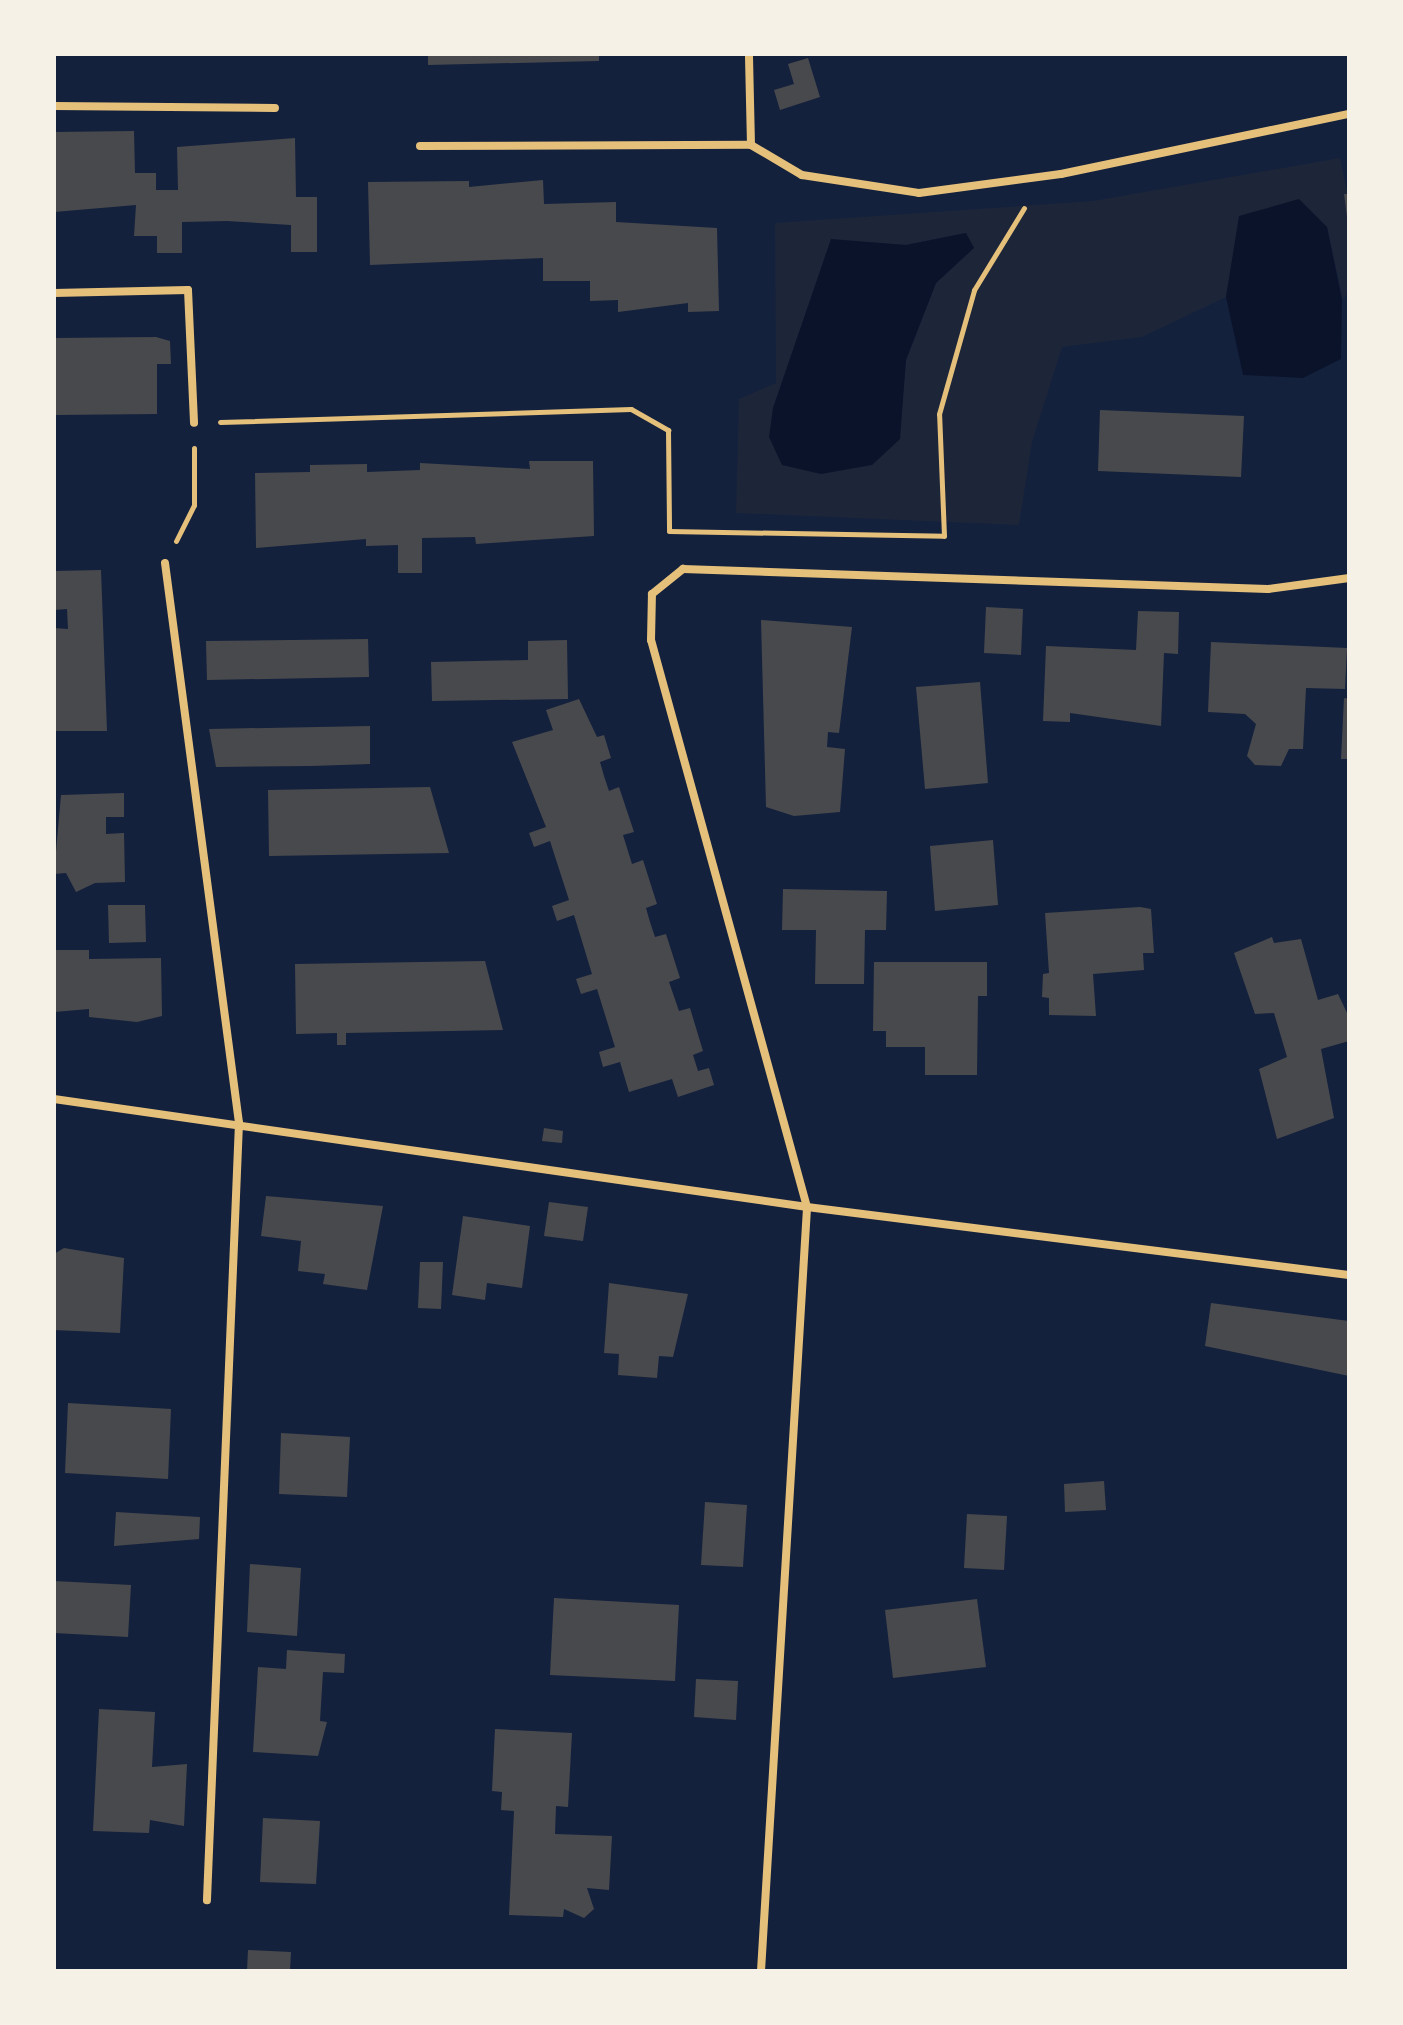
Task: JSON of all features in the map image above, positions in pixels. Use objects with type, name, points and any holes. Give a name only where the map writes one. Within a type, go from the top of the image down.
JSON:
[{"type":"street","points":[[749,54],[751,145]]},
{"type":"street","points":[[54,106],[275,108]]},
{"type":"street","points":[[420,146],[751,145],[802,175],[919,193],[1043,176],[1349,114]]},
{"type":"street","points":[[54,293],[188,290],[194,423]]},
{"type":"street","points":[[165,563],[239,1123],[207,1900]]},
{"type":"street","points":[[761,1971],[807,1207],[651,640],[652,594],[683,569],[1268,589],[1349,578]]},
{"type":"street","points":[[54,1099],[239,1123],[807,1207],[1349,1275]]},
{"type":"path","points":[[165,563],[194,505],[194,423],[631,409],[668,430],[669,531],[944,536],[939,414],[950,373],[974,290],[1043,176]]},
{"type":"shaded area","points":[[1340,158],[1349,201],[1349,290],[1343,300],[1327,227],[1240,216],[1226,297],[1142,337],[1062,347],[1032,442],[1019,525],[736,513],[739,399],[776,383],[775,223],[1093,201]],"holes":[[[965,233],[974,247],[936,283],[906,360],[899,439],[773,408],[831,240],[906,245]]]},
{"type":"shaded area","points":[[1299,199],[1327,227],[1342,300],[1341,359],[1303,378],[1243,375],[1226,297],[1239,216]]},
{"type":"shaded area","points":[[966,233],[974,248],[936,283],[906,360],[900,439],[872,465],[821,474],[782,465],[769,437],[773,408],[831,239],[906,245]]},
{"type":"building","points":[[428,54],[599,54],[599,61],[428,65]]},
{"type":"building","points":[[808,58],[820,97],[780,110],[774,90],[794,84],[788,64]]},
{"type":"building","points":[[134,131],[135,173],[156,173],[156,190],[178,190],[177,147],[295,138],[296,197],[317,197],[317,252],[291,252],[291,225],[227,221],[182,222],[182,253],[157,253],[157,236],[134,236],[136,205],[54,212],[54,132]]},
{"type":"building","points":[[543,180],[544,204],[616,202],[616,222],[717,228],[719,311],[688,312],[688,303],[618,312],[618,300],[590,301],[590,281],[543,281],[543,258],[370,265],[368,182],[469,181],[469,187]]},
{"type":"building","points":[[1344,194],[1349,194],[1349,217],[1347,217]]},
{"type":"building","points":[[156,337],[170,341],[171,364],[157,364],[157,414],[54,415],[54,338]]},
{"type":"building","points":[[1100,410],[1244,416],[1241,477],[1098,471]]},
{"type":"building","points":[[529,461],[593,461],[594,536],[476,544],[475,537],[422,538],[422,573],[398,573],[398,545],[366,546],[366,539],[256,548],[255,473],[310,472],[310,465],[367,464],[367,472],[420,470],[420,463],[530,469]]},
{"type":"building","points":[[101,570],[107,731],[54,731],[54,628],[68,629],[67,609],[54,610],[54,571]]},
{"type":"building","points":[[986,607],[1023,609],[1021,655],[984,653]]},
{"type":"building","points":[[1138,611],[1179,612],[1178,654],[1164,653],[1161,726],[1070,713],[1070,722],[1043,721],[1046,646],[1136,650]]},
{"type":"building","points":[[761,620],[852,627],[839,733],[828,732],[827,747],[845,749],[840,812],[794,816],[766,807]]},
{"type":"building","points":[[368,639],[369,677],[207,680],[206,641]]},
{"type":"building","points":[[567,640],[568,699],[432,701],[431,662],[528,660],[528,641]]},
{"type":"building","points":[[1211,642],[1347,648],[1345,689],[1306,688],[1303,749],[1289,749],[1281,766],[1255,765],[1247,756],[1256,724],[1245,714],[1208,712]]},
{"type":"building","points":[[980,682],[988,783],[925,789],[916,687]]},
{"type":"building","points":[[1344,698],[1349,699],[1349,759],[1341,759]]},
{"type":"building","points":[[579,699],[597,737],[604,735],[611,758],[600,762],[604,776],[609,791],[619,787],[634,832],[623,835],[632,864],[643,860],[657,904],[646,908],[650,922],[655,937],[666,934],[680,978],[669,982],[679,1011],[690,1008],[703,1051],[693,1055],[698,1071],[709,1068],[714,1085],[678,1097],[672,1079],[629,1092],[620,1062],[603,1067],[599,1052],[615,1047],[597,989],[581,994],[576,979],[592,974],[574,915],[557,921],[552,906],[569,900],[550,841],[534,847],[529,833],[546,827],[512,742],[553,730],[546,710]]},
{"type":"building","points":[[370,726],[370,764],[312,766],[216,767],[209,729]]},
{"type":"building","points":[[430,787],[449,853],[269,856],[268,790]]},
{"type":"building","points":[[124,793],[124,817],[106,817],[106,834],[124,833],[125,882],[95,883],[76,892],[66,873],[54,874],[61,795]]},
{"type":"building","points":[[993,840],[998,905],[935,911],[930,846]]},
{"type":"building","points":[[783,889],[887,891],[886,930],[865,930],[864,984],[815,984],[816,930],[782,930]]},
{"type":"building","points":[[108,905],[145,905],[146,942],[109,943]]},
{"type":"building","points":[[1140,907],[1151,909],[1154,953],[1143,953],[1144,970],[1093,974],[1096,1016],[1049,1015],[1049,998],[1042,997],[1043,974],[1049,973],[1045,913]]},
{"type":"building","points":[[1272,937],[1274,943],[1301,939],[1318,1000],[1338,994],[1349,1017],[1349,1041],[1321,1049],[1334,1118],[1277,1139],[1259,1069],[1287,1057],[1274,1013],[1255,1014],[1234,953]]},
{"type":"building","points":[[54,950],[89,950],[89,959],[161,958],[162,1016],[137,1022],[89,1017],[89,1009],[54,1012]]},
{"type":"building","points":[[485,961],[503,1030],[346,1033],[346,1045],[337,1045],[337,1033],[296,1034],[295,964]]},
{"type":"building","points":[[874,962],[987,962],[987,996],[978,996],[977,1075],[925,1075],[925,1047],[886,1047],[886,1031],[873,1031]]},
{"type":"building","points":[[544,1128],[563,1131],[562,1143],[542,1141]]},
{"type":"building","points":[[266,1196],[383,1206],[367,1290],[323,1284],[325,1274],[298,1271],[301,1241],[261,1236]]},
{"type":"building","points":[[549,1202],[588,1207],[583,1241],[544,1236]]},
{"type":"building","points":[[463,1216],[530,1226],[522,1288],[487,1283],[485,1300],[452,1295]]},
{"type":"building","points":[[64,1248],[124,1258],[120,1333],[54,1330],[54,1254]]},
{"type":"building","points":[[420,1262],[443,1262],[441,1309],[418,1308]]},
{"type":"building","points":[[609,1283],[688,1294],[673,1357],[659,1356],[657,1378],[618,1375],[619,1354],[604,1353]]},
{"type":"building","points":[[1211,1303],[1349,1321],[1349,1376],[1205,1346]]},
{"type":"building","points":[[68,1403],[171,1409],[168,1479],[65,1473]]},
{"type":"building","points":[[281,1433],[350,1437],[347,1497],[279,1494]]},
{"type":"building","points":[[1104,1481],[1106,1510],[1065,1512],[1064,1484]]},
{"type":"building","points":[[705,1502],[747,1505],[743,1567],[701,1565]]},
{"type":"building","points":[[116,1512],[200,1517],[199,1539],[114,1546]]},
{"type":"building","points":[[967,1514],[1007,1516],[1004,1570],[964,1568]]},
{"type":"building","points":[[250,1564],[301,1568],[297,1636],[247,1632]]},
{"type":"building","points":[[54,1581],[131,1585],[128,1637],[54,1633]]},
{"type":"building","points":[[554,1598],[679,1605],[675,1681],[550,1675]]},
{"type":"building","points":[[977,1599],[986,1667],[893,1678],[885,1610]]},
{"type":"building","points":[[287,1650],[345,1654],[344,1673],[323,1672],[320,1721],[327,1722],[318,1756],[253,1752],[258,1667],[286,1669]]},
{"type":"building","points":[[696,1679],[738,1681],[736,1720],[694,1717]]},
{"type":"building","points":[[99,1709],[155,1712],[152,1767],[187,1764],[184,1826],[150,1820],[149,1833],[93,1831]]},
{"type":"building","points":[[495,1729],[572,1733],[568,1807],[556,1806],[555,1834],[612,1836],[609,1890],[587,1888],[594,1909],[584,1918],[564,1909],[563,1917],[509,1915],[514,1811],[501,1810],[502,1792],[492,1791]]},
{"type":"building","points":[[263,1818],[320,1821],[316,1884],[260,1882]]},
{"type":"building","points":[[248,1950],[291,1952],[290,1971],[247,1971]]}]
